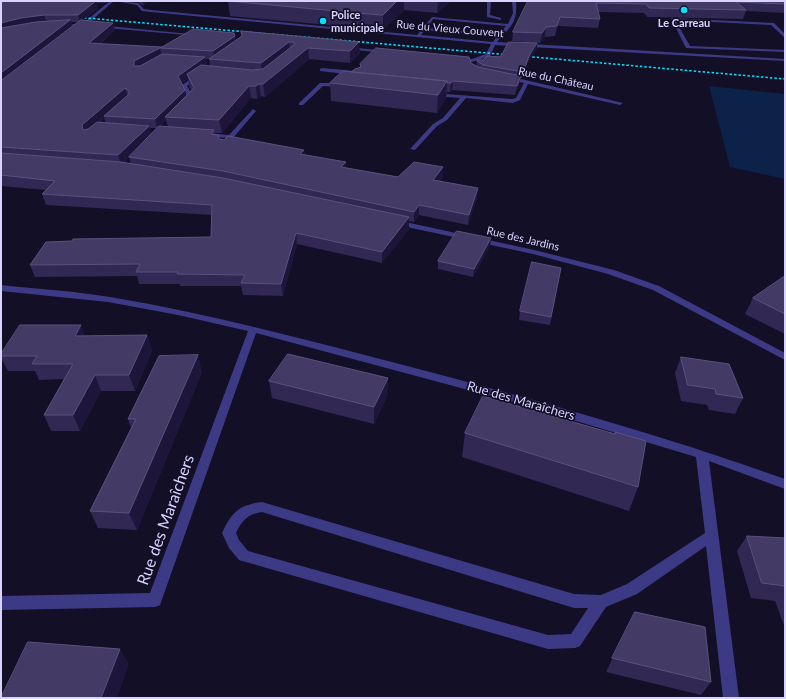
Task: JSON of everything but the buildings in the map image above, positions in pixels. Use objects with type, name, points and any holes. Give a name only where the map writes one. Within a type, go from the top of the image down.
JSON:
[{"type":"street","points":[[77,30],[102,6],[112,1]]},
{"type":"street","name":"Rue du Vieux Couvent","points":[[118,1],[138,4],[143,10],[151,11],[569,50],[785,60]]},
{"type":"street","points":[[489,1],[488,16],[513,20]]},
{"type":"street","points":[[448,59],[472,61],[488,55],[494,43],[513,20],[515,12],[514,1]]},
{"type":"street","points":[[418,36],[432,18],[509,24]]},
{"type":"street","points":[[785,37],[772,24],[672,20],[688,47],[785,52]]},
{"type":"street","points":[[428,23],[506,29]]},
{"type":"street","points":[[53,25],[83,25],[205,36]]},
{"type":"street","points":[[424,29],[501,35]]},
{"type":"street","points":[[338,47],[393,53]]},
{"type":"street","points":[[720,48],[727,57]]},
{"type":"street","points":[[761,50],[770,59]]},
{"type":"street","points":[[472,61],[473,69]]},
{"type":"street","points":[[322,70],[359,72],[351,79]]},
{"type":"street","points":[[182,110],[192,98],[184,86],[205,72]]},
{"type":"street","name":"Rue du Château","points":[[514,80],[620,103]]},
{"type":"street","points":[[424,93],[513,101],[518,99],[527,82]]},
{"type":"street","points":[[301,104],[322,84],[346,85]]},
{"type":"street","points":[[414,149],[435,125],[445,119],[464,97]]},
{"type":"street","points":[[200,135],[229,140],[253,111]]},
{"type":"street","name":"Rue des Jardins","points":[[388,220],[534,252],[611,272],[656,288],[785,356]]},
{"type":"street","name":"Rue des Maraîchers","points":[[1,288],[108,299],[178,312],[253,330],[514,398],[702,454],[785,484]]},
{"type":"street","name":"Rue des Maraîchers","points":[[1,603],[155,600],[253,330]]},
{"type":"street","points":[[702,454],[731,698]]},
{"type":"street","points":[[601,602],[575,641],[548,642],[244,556],[234,544],[228,533],[238,515],[249,508],[262,507],[574,601],[601,602],[632,589],[712,535]]},
{"type":"water","points":[[709,86],[785,94],[785,179],[730,167]]},
{"type":"railway","points":[[75,17],[785,79]]},
{"type":"place","name":"Le Carreau","points":[[684,10]]},
{"type":"place","name":"Police municipale","points":[[323,21]]}]
